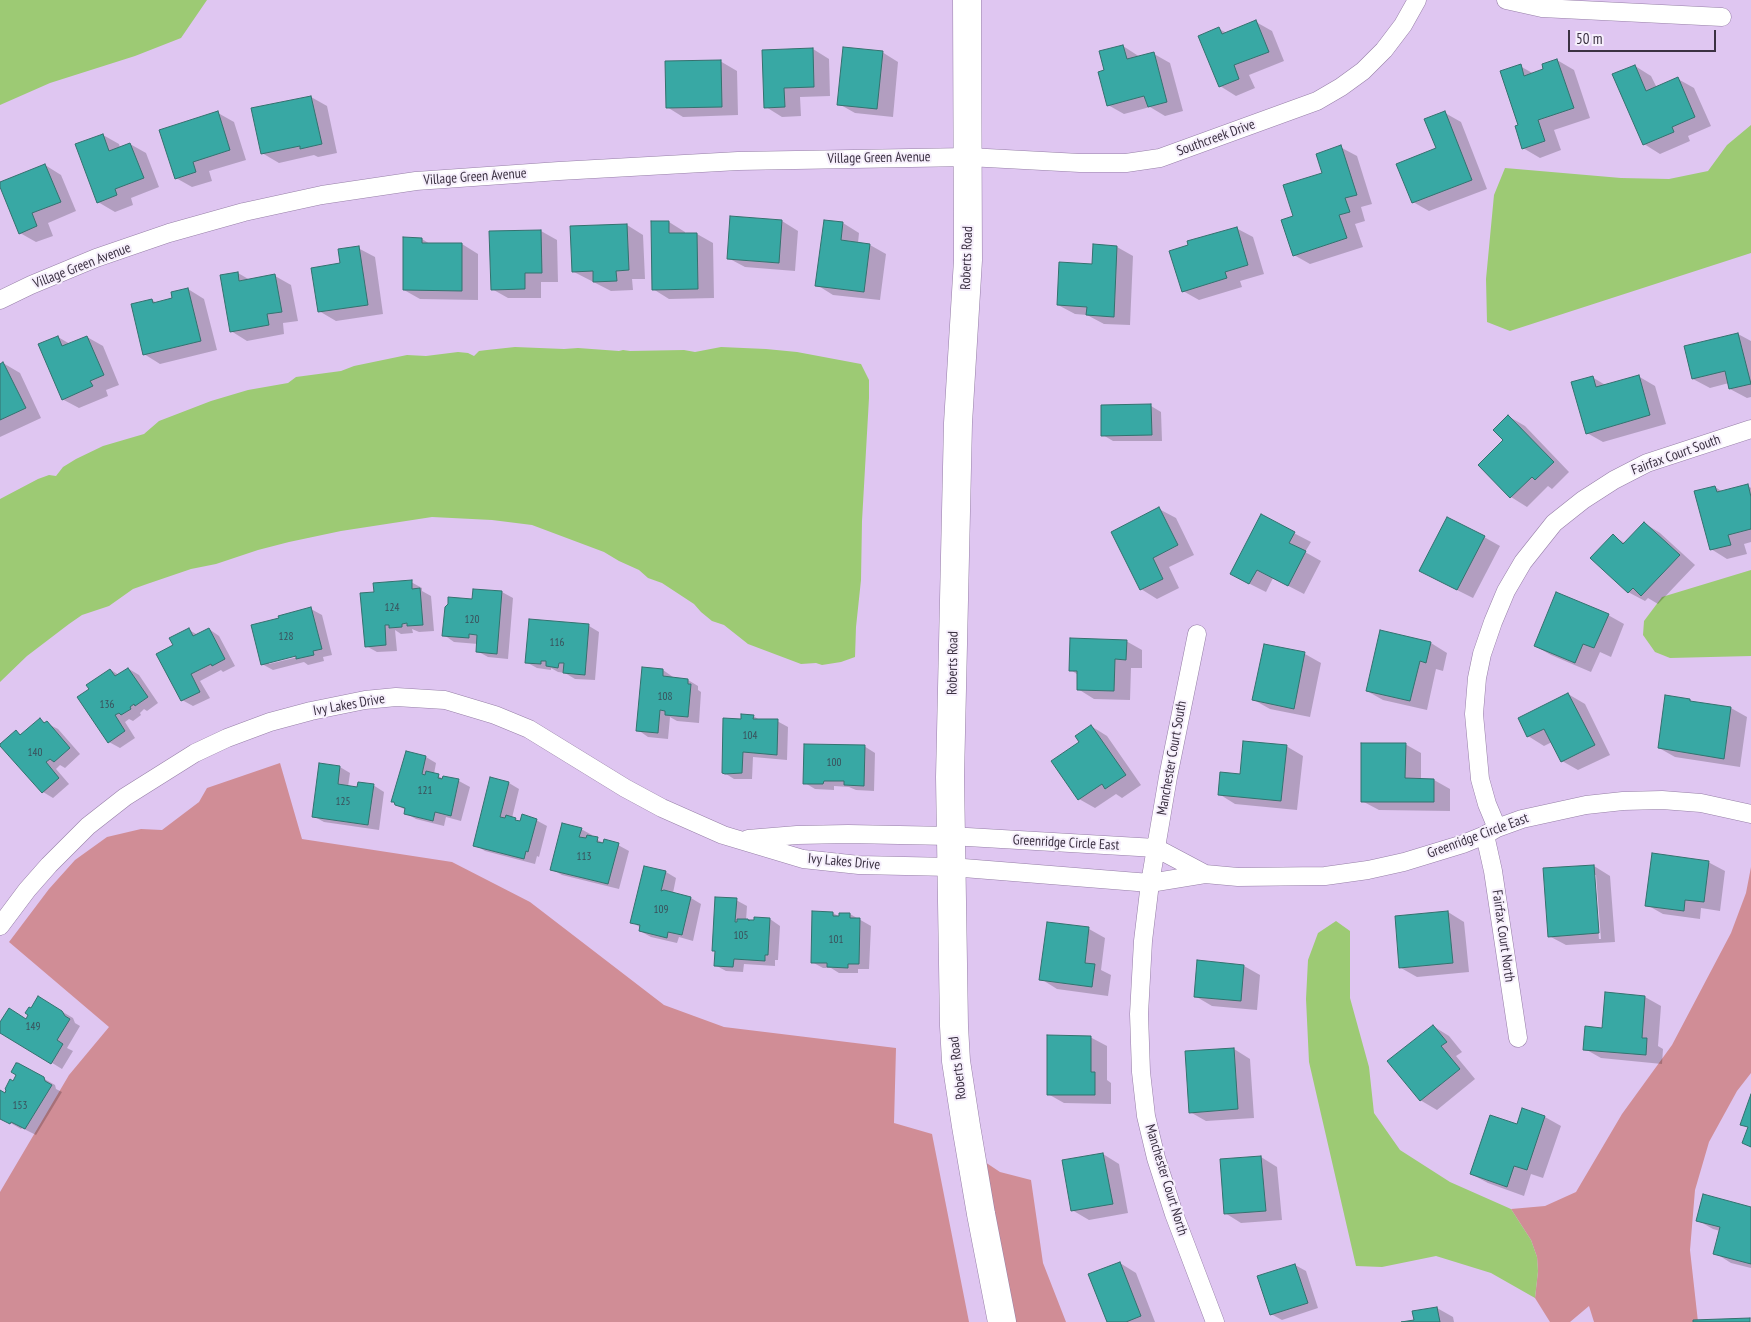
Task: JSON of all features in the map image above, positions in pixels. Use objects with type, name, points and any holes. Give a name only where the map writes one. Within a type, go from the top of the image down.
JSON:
[{"type":"main road","name":"Roberts Road","points":[[967,0],[968,260],[958,423],[950,836],[954,1026],[956,1061],[981,1214],[1002,1322]]},
{"type":"street","name":"Southcreek Drive","points":[[968,157],[1080,163],[1126,163],[1160,158],[1185,150],[1317,101],[1341,87],[1363,71],[1384,50],[1403,25],[1417,0]]},
{"type":"street","points":[[1506,0],[1542,8],[1722,18]]},
{"type":"street","name":"Village Green Avenue","points":[[0,300],[96,258],[169,233],[244,212],[322,195],[416,181],[559,170],[738,161],[968,157]]},
{"type":"street","name":"Fairfax Court South","points":[[1491,832],[1487,804],[1480,780],[1474,714],[1477,678],[1482,654],[1493,622],[1506,591],[1523,562],[1554,523],[1583,500],[1614,480],[1647,463],[1751,429]]},
{"type":"street","name":"Manchester Court South","points":[[1150,883],[1180,715],[1197,634]]},
{"type":"street","name":"Ivy Lakes Drive","points":[[0,926],[26,890],[88,826],[125,797],[167,769],[219,742],[270,722],[310,711],[365,700],[396,697],[445,700],[495,715],[529,729],[625,788],[662,808],[704,827],[740,840],[803,859],[859,865],[951,867]]},
{"type":"street","name":"Greenridge Circle East","points":[[951,867],[1150,883],[1205,874],[1238,877],[1325,876],[1368,870],[1455,846],[1522,819],[1586,805],[1623,800],[1662,800],[1701,803],[1751,814]]},
{"type":"street","name":"Fairfax Court North","points":[[1491,832],[1493,871],[1518,1038]]},
{"type":"street","name":"Ivy Lakes Drive","points":[[740,840],[797,835],[839,834],[950,836]]},
{"type":"street","name":"Greenridge Circle East","points":[[950,836],[1156,848],[1205,874]]},
{"type":"street","name":"Manchester Court North","points":[[1150,883],[1143,942],[1138,1014],[1141,1072],[1146,1116],[1156,1158],[1174,1214],[1215,1322]]},
{"type":"shaded area","points":[[0,0],[207,0],[181,38],[135,56],[50,83],[0,105]]},
{"type":"shaded area","points":[[1751,125],[1751,253],[1510,331],[1487,322],[1486,279],[1494,195],[1505,168],[1621,178],[1669,179],[1708,171],[1727,145]]},
{"type":"shaded area","points":[[515,347],[619,351],[684,350],[695,352],[721,347],[766,349],[797,352],[861,364],[869,380],[869,398],[862,521],[861,580],[855,657],[841,662],[822,665],[816,663],[801,664],[748,644],[724,625],[712,621],[694,604],[662,583],[648,578],[639,570],[604,552],[532,525],[492,520],[432,517],[341,531],[289,542],[216,564],[191,569],[133,589],[109,606],[82,615],[69,624],[27,656],[0,682],[0,499],[38,479],[49,475],[56,476],[63,467],[103,446],[144,434],[159,421],[211,401],[248,390],[288,383],[296,377],[341,371],[354,366],[407,355],[426,356],[458,352],[474,356],[479,351]]},
{"type":"shaded area","points":[[1751,570],[1751,656],[1670,658],[1655,652],[1643,635],[1644,621],[1662,597]]},
{"type":"shaded area","points":[[280,763],[302,839],[452,862],[530,902],[664,1005],[724,1027],[896,1048],[894,1123],[932,1134],[969,1322],[0,1322],[0,1192],[69,1075],[109,1027],[9,942],[49,889],[75,860],[107,837],[141,829],[162,830],[199,802],[207,788]]},
{"type":"shaded area","points":[[1751,867],[1751,1073],[1737,1091],[1709,1142],[1695,1190],[1690,1250],[1698,1322],[1594,1322],[1589,1306],[1570,1322],[1550,1322],[1535,1298],[1538,1271],[1537,1257],[1531,1240],[1511,1209],[1545,1206],[1576,1192],[1622,1114],[1672,1045],[1731,933],[1746,893]]},
{"type":"shaded area","points":[[1336,921],[1350,931],[1350,998],[1369,1067],[1374,1113],[1400,1150],[1450,1182],[1511,1209],[1531,1240],[1537,1257],[1538,1271],[1535,1298],[1491,1273],[1436,1256],[1382,1267],[1356,1266],[1309,1062],[1306,999],[1308,960],[1318,933]]},
{"type":"shaded area","points":[[982,1160],[1000,1172],[1031,1180],[1043,1263],[1066,1322],[1012,1322]]},
{"type":"building","points":[[1256,20],[1269,52],[1234,65],[1239,79],[1219,87],[1198,36],[1219,27],[1222,34]]},
{"type":"building","points":[[1123,45],[1127,59],[1154,52],[1167,102],[1148,107],[1144,96],[1107,106],[1098,72],[1104,70],[1099,51]]},
{"type":"building","points":[[843,47],[883,51],[877,109],[837,105]]},
{"type":"building","points":[[813,48],[814,87],[784,88],[785,107],[764,108],[762,50]]},
{"type":"building","points":[[1557,59],[1574,108],[1538,120],[1545,141],[1522,149],[1515,126],[1518,125],[1500,71],[1521,64],[1524,76],[1543,69],[1542,64]]},
{"type":"building","points":[[721,60],[722,107],[666,108],[665,61]]},
{"type":"building","points":[[1635,65],[1646,91],[1678,77],[1695,117],[1672,127],[1674,132],[1643,145],[1612,74]]},
{"type":"building","points":[[311,96],[322,144],[300,149],[300,146],[261,154],[251,108]]},
{"type":"building","points":[[218,111],[230,150],[193,162],[196,172],[175,179],[159,130]]},
{"type":"building","points":[[1445,111],[1472,180],[1412,203],[1396,164],[1436,148],[1424,119]]},
{"type":"building","points":[[103,134],[109,151],[130,143],[144,178],[115,189],[117,195],[97,203],[75,144]]},
{"type":"building","points":[[1341,145],[1357,195],[1345,198],[1350,212],[1339,215],[1347,238],[1293,256],[1281,220],[1293,216],[1283,185],[1322,173],[1316,154]]},
{"type":"building","points":[[45,164],[61,202],[32,213],[37,226],[19,234],[0,187],[0,182]]},
{"type":"building","points":[[730,216],[782,220],[779,263],[727,259]]},
{"type":"building","points":[[824,220],[843,222],[841,240],[870,244],[864,292],[815,286]]},
{"type":"building","points":[[651,221],[669,221],[669,233],[697,233],[698,289],[652,290]]},
{"type":"building","points":[[627,224],[629,270],[616,271],[617,281],[593,282],[593,271],[572,272],[570,226]]},
{"type":"building","points":[[1237,227],[1248,265],[1225,272],[1227,278],[1182,292],[1169,251],[1188,245],[1187,241]]},
{"type":"building","points":[[541,230],[542,273],[525,273],[525,289],[491,290],[489,231]]},
{"type":"building","points":[[403,237],[422,238],[422,243],[462,243],[462,291],[403,290]]},
{"type":"building","points":[[1093,244],[1117,246],[1114,317],[1086,315],[1087,307],[1057,305],[1059,262],[1092,264]]},
{"type":"building","points":[[359,246],[368,305],[318,312],[311,268],[340,263],[338,249]]},
{"type":"building","points":[[238,272],[239,281],[275,274],[282,312],[267,314],[269,325],[230,332],[220,275]]},
{"type":"building","points":[[188,288],[201,341],[143,355],[131,304],[152,299],[153,303],[172,298],[171,292]]},
{"type":"building","points":[[1738,333],[1751,384],[1729,389],[1725,371],[1692,379],[1684,346]]},
{"type":"building","points":[[58,336],[62,346],[87,336],[104,375],[90,381],[93,386],[62,400],[38,344]]},
{"type":"building","points":[[3,362],[26,408],[0,420],[0,364]]},
{"type":"building","points":[[1639,375],[1650,415],[1586,434],[1571,382],[1593,376],[1596,387]]},
{"type":"building","points":[[1151,404],[1152,435],[1101,436],[1101,405]]},
{"type":"building","points":[[1508,415],[1554,462],[1535,480],[1532,477],[1510,498],[1478,465],[1503,440],[1493,430]]},
{"type":"building","points":[[1748,484],[1751,497],[1751,529],[1728,535],[1731,545],[1710,550],[1694,491],[1715,486],[1717,492]]},
{"type":"building","points":[[1159,507],[1178,545],[1153,558],[1163,579],[1140,590],[1111,532]]},
{"type":"building","points":[[1261,514],[1295,532],[1289,543],[1306,551],[1288,586],[1257,570],[1249,584],[1230,574]]},
{"type":"building","points":[[1447,517],[1485,536],[1457,590],[1419,571]]},
{"type":"building","points":[[1644,522],[1680,555],[1641,596],[1633,588],[1628,593],[1590,558],[1613,534],[1623,544]]},
{"type":"building","points":[[412,580],[412,589],[420,588],[423,625],[407,626],[407,623],[402,624],[402,627],[389,628],[389,625],[385,625],[386,645],[365,647],[360,593],[374,592],[373,583]]},
{"type":"building","points":[[473,589],[502,591],[497,654],[476,652],[477,635],[469,634],[469,638],[442,636],[448,597],[472,599]]},
{"type":"building","points":[[1556,592],[1609,614],[1594,648],[1583,644],[1575,663],[1534,646]]},
{"type":"building","points":[[311,607],[322,649],[313,651],[314,655],[296,659],[296,656],[261,665],[251,625]]},
{"type":"building","points":[[529,619],[589,624],[585,675],[563,673],[564,663],[559,663],[558,668],[546,666],[546,661],[541,661],[541,664],[525,663]]},
{"type":"building","points":[[189,628],[193,636],[209,628],[225,659],[191,674],[200,692],[181,701],[156,654],[173,645],[169,638]]},
{"type":"building","points":[[1380,630],[1431,642],[1426,663],[1420,661],[1410,701],[1366,691]]},
{"type":"building","points":[[1070,638],[1127,640],[1126,660],[1115,659],[1114,691],[1077,690],[1077,671],[1069,671]]},
{"type":"building","points":[[1264,644],[1305,652],[1294,709],[1252,700]]},
{"type":"building","points":[[642,667],[663,669],[663,676],[688,679],[688,684],[691,684],[688,717],[665,715],[665,711],[660,710],[658,733],[636,731]]},
{"type":"building","points":[[128,668],[148,697],[135,706],[134,704],[130,707],[131,709],[121,715],[119,713],[115,715],[125,731],[108,743],[77,697],[89,689],[86,685],[110,669],[115,676]]},
{"type":"building","points":[[1568,693],[1595,745],[1561,762],[1544,729],[1527,737],[1518,718]]},
{"type":"building","points":[[1665,695],[1731,707],[1724,759],[1658,748]]},
{"type":"building","points":[[741,714],[754,715],[753,719],[778,719],[777,755],[743,752],[742,773],[725,774],[722,773],[723,718],[741,719]]},
{"type":"building","points":[[40,718],[44,723],[47,721],[70,748],[54,762],[50,759],[46,762],[59,778],[42,793],[0,746],[16,730],[20,735]]},
{"type":"building","points":[[1091,725],[1126,775],[1105,789],[1102,784],[1078,800],[1051,761],[1079,742],[1075,736]]},
{"type":"building","points":[[1243,741],[1287,745],[1281,801],[1218,795],[1220,772],[1240,774]]},
{"type":"building","points":[[1361,743],[1406,743],[1405,778],[1434,779],[1434,802],[1361,802]]},
{"type":"building","points":[[804,744],[865,745],[864,786],[844,785],[844,781],[803,784]]},
{"type":"building","points":[[406,751],[426,756],[422,774],[425,775],[426,771],[439,774],[438,778],[442,779],[443,776],[459,779],[451,816],[435,812],[433,821],[404,814],[405,808],[391,802]]},
{"type":"building","points":[[319,763],[340,766],[338,784],[357,787],[358,782],[374,784],[368,825],[312,817]]},
{"type":"building","points":[[490,777],[509,782],[500,817],[505,818],[506,815],[520,821],[522,814],[537,819],[528,852],[526,851],[524,859],[473,846]]},
{"type":"building","points":[[562,823],[582,828],[579,837],[586,838],[587,835],[598,837],[597,842],[603,843],[604,839],[619,843],[608,884],[550,870]]},
{"type":"building","points":[[1652,853],[1709,861],[1704,902],[1685,900],[1684,911],[1645,906]]},
{"type":"building","points":[[1594,865],[1599,933],[1548,937],[1543,868]]},
{"type":"building","points":[[644,866],[666,871],[661,891],[664,890],[691,897],[682,935],[668,932],[667,938],[639,931],[640,925],[630,923]]},
{"type":"building","points":[[715,897],[737,898],[735,922],[737,922],[737,919],[754,920],[754,917],[770,918],[768,955],[765,955],[765,961],[734,959],[733,967],[714,966],[715,951],[712,951]]},
{"type":"building","points":[[812,911],[833,912],[833,916],[839,916],[839,913],[850,913],[850,918],[860,918],[859,964],[848,964],[848,968],[827,967],[827,963],[811,963]]},
{"type":"building","points":[[1448,911],[1453,963],[1399,968],[1395,916]]},
{"type":"building","points":[[1047,922],[1089,927],[1085,963],[1095,964],[1092,987],[1039,980]]},
{"type":"building","points":[[1197,960],[1244,965],[1241,1001],[1194,997]]},
{"type":"building","points":[[1605,992],[1645,996],[1642,1038],[1647,1038],[1646,1055],[1583,1050],[1585,1026],[1602,1028]]},
{"type":"building","points":[[38,996],[62,1011],[70,1019],[57,1040],[63,1044],[51,1064],[0,1033],[0,1022],[9,1008],[26,1019],[28,1015],[25,1013],[29,1007],[31,1008]]},
{"type":"building","points":[[1433,1025],[1447,1042],[1441,1046],[1460,1069],[1420,1101],[1387,1061]]},
{"type":"building","points":[[1047,1035],[1091,1036],[1091,1072],[1095,1072],[1095,1095],[1047,1095]]},
{"type":"building","points":[[1234,1048],[1238,1109],[1189,1113],[1185,1051]]},
{"type":"building","points":[[16,1063],[44,1077],[45,1081],[52,1085],[25,1129],[0,1119],[0,1090],[5,1093],[10,1079],[13,1081],[16,1075],[11,1072]]},
{"type":"building","points":[[1751,1094],[1751,1147],[1742,1143],[1748,1127],[1740,1125]]},
{"type":"building","points":[[1522,1108],[1545,1116],[1527,1170],[1514,1166],[1507,1187],[1470,1174],[1490,1115],[1517,1124]]},
{"type":"building","points":[[1103,1153],[1113,1204],[1071,1211],[1062,1160]]},
{"type":"building","points":[[1261,1156],[1266,1211],[1224,1214],[1220,1159]]},
{"type":"building","points":[[1703,1194],[1751,1207],[1751,1264],[1713,1254],[1720,1227],[1696,1221]]},
{"type":"building","points":[[1120,1262],[1141,1316],[1126,1322],[1107,1322],[1088,1274]]},
{"type":"building","points":[[1295,1264],[1308,1303],[1270,1315],[1257,1276]]},
{"type":"building","points":[[1437,1307],[1440,1322],[1401,1322],[1414,1320],[1412,1311]]},
{"type":"building","points":[[1750,1318],[1750,1322],[1693,1322],[1693,1320]]}]
